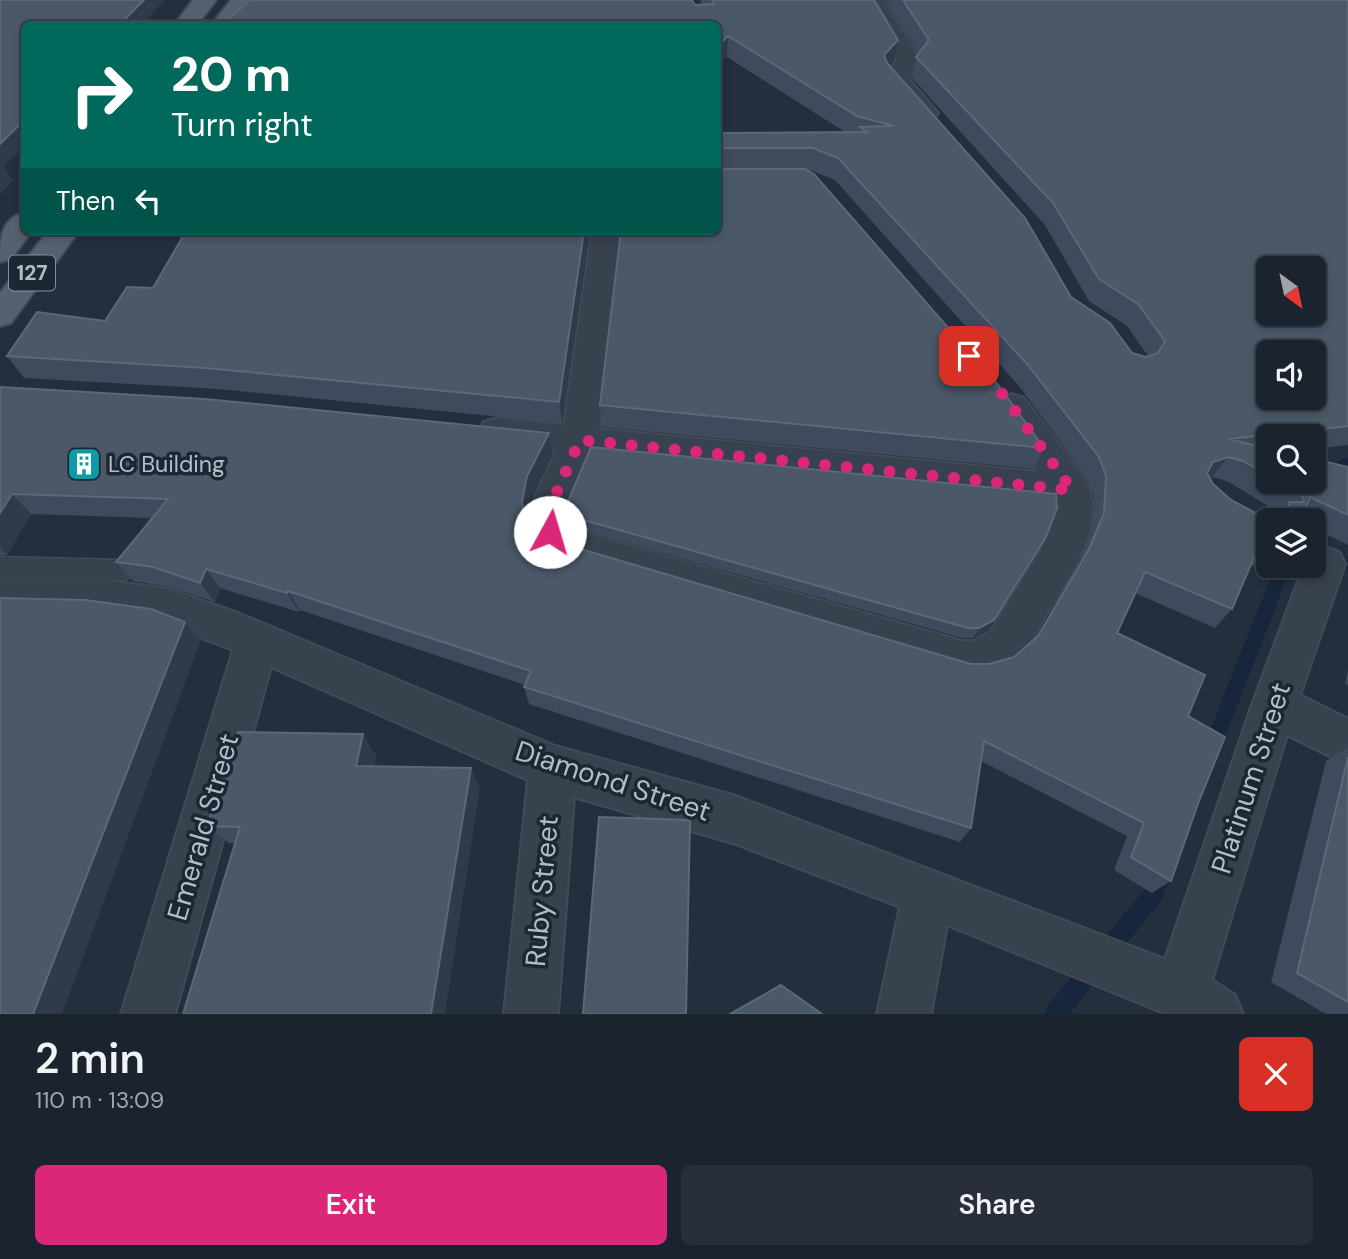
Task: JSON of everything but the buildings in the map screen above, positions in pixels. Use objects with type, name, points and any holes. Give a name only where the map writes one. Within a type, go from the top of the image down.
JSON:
[{"type":"main road","points":[[188,21],[205,0]]},
{"type":"main road","points":[[226,21],[243,0]]},
{"type":"main road","name":"127","points":[[0,252],[21,226]]},
{"type":"main road","name":"127","points":[[0,315],[61,235]]},
{"type":"street","points":[[875,0],[878,10],[910,62],[894,78],[946,138]]},
{"type":"street","points":[[606,235],[580,440],[547,514],[550,532],[568,545],[962,660],[979,661],[1005,645],[1060,555],[1072,520],[1072,490],[996,387]]},
{"type":"street","points":[[459,428],[1072,490]]},
{"type":"street","name":"Platinum Street","points":[[1199,1003],[1274,705],[1329,565]]},
{"type":"street","name":"Diamond Street","points":[[0,596],[104,598],[168,607],[257,641],[553,768],[736,820],[928,892],[1199,1003]]},
{"type":"street","name":"Emerald Street","points":[[148,1014],[257,641]]},
{"type":"street","points":[[1274,705],[1348,743]]},
{"type":"street","name":"Ruby Street","points":[[531,1014],[553,768]]},
{"type":"street","points":[[904,1014],[928,892]]},
{"type":"lane","points":[[0,567],[123,570]]},
{"type":"waterway","points":[[1326,473],[1348,463]]},
{"type":"waterway","points":[[1210,753],[1279,578]]},
{"type":"waterway","points":[[1055,1014],[1154,894],[1163,872]]},
{"type":"place","name":"LC Building","points":[[84,464]]},
{"type":"route","points":[[550,532],[547,514],[580,440],[1072,490],[1005,397],[969,356]]}]
